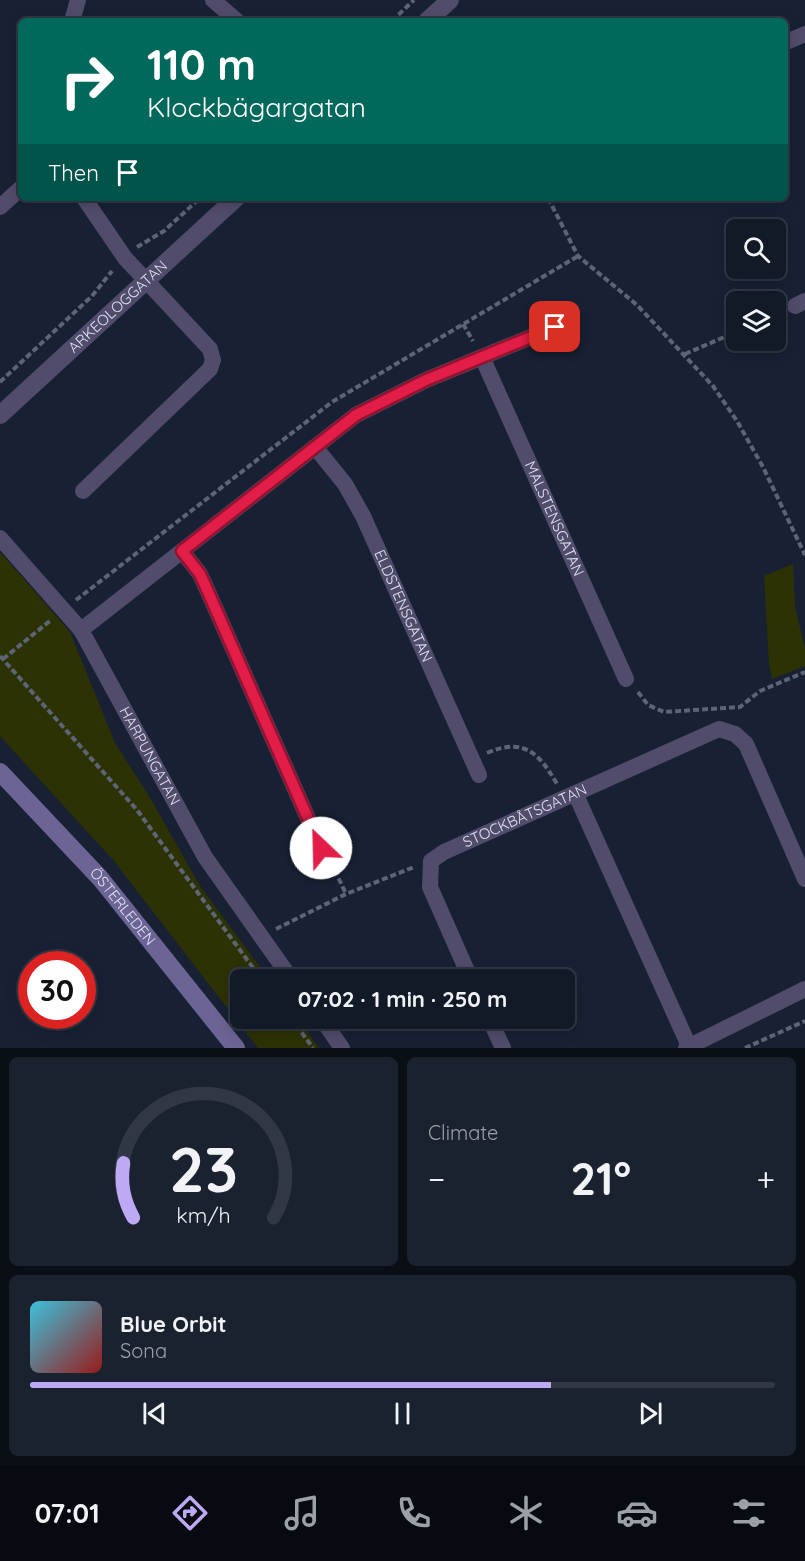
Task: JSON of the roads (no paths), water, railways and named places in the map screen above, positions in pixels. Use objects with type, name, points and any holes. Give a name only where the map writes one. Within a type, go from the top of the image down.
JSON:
[{"type":"main road","name":"ÖSTERLEDEN","points":[[0,771],[100,878],[236,1048]]},
{"type":"street","points":[[73,18],[78,0]]},
{"type":"street","points":[[213,0],[234,18]]},
{"type":"street","points":[[430,18],[450,0]]},
{"type":"street","points":[[788,41],[805,34]]},
{"type":"street","points":[[0,207],[18,191]]},
{"type":"street","points":[[83,491],[210,369],[213,360],[210,349],[125,258],[86,201]]},
{"type":"street","name":"ARKEOLOGGATAN","points":[[0,414],[233,201]]},
{"type":"street","points":[[81,630],[356,415],[388,398],[555,327]]},
{"type":"street","name":"MALSTENSGATAN","points":[[482,357],[626,679]]},
{"type":"street","name":"ELDSTENSGATAN","points":[[315,447],[345,484],[363,516],[479,775]]},
{"type":"street","name":"HARPUNGATAN","points":[[0,538],[81,630],[205,856],[284,969]]},
{"type":"street","points":[[182,551],[200,574],[321,848]]},
{"type":"street","name":"STOCKBÅTSGATAN","points":[[466,969],[430,887],[431,861],[444,852],[720,729],[736,735],[746,744],[805,879]]},
{"type":"street","points":[[576,795],[688,1047],[805,989]]},
{"type":"street","points":[[329,1029],[342,1048]]},
{"type":"street","points":[[494,1029],[503,1048]]}]
